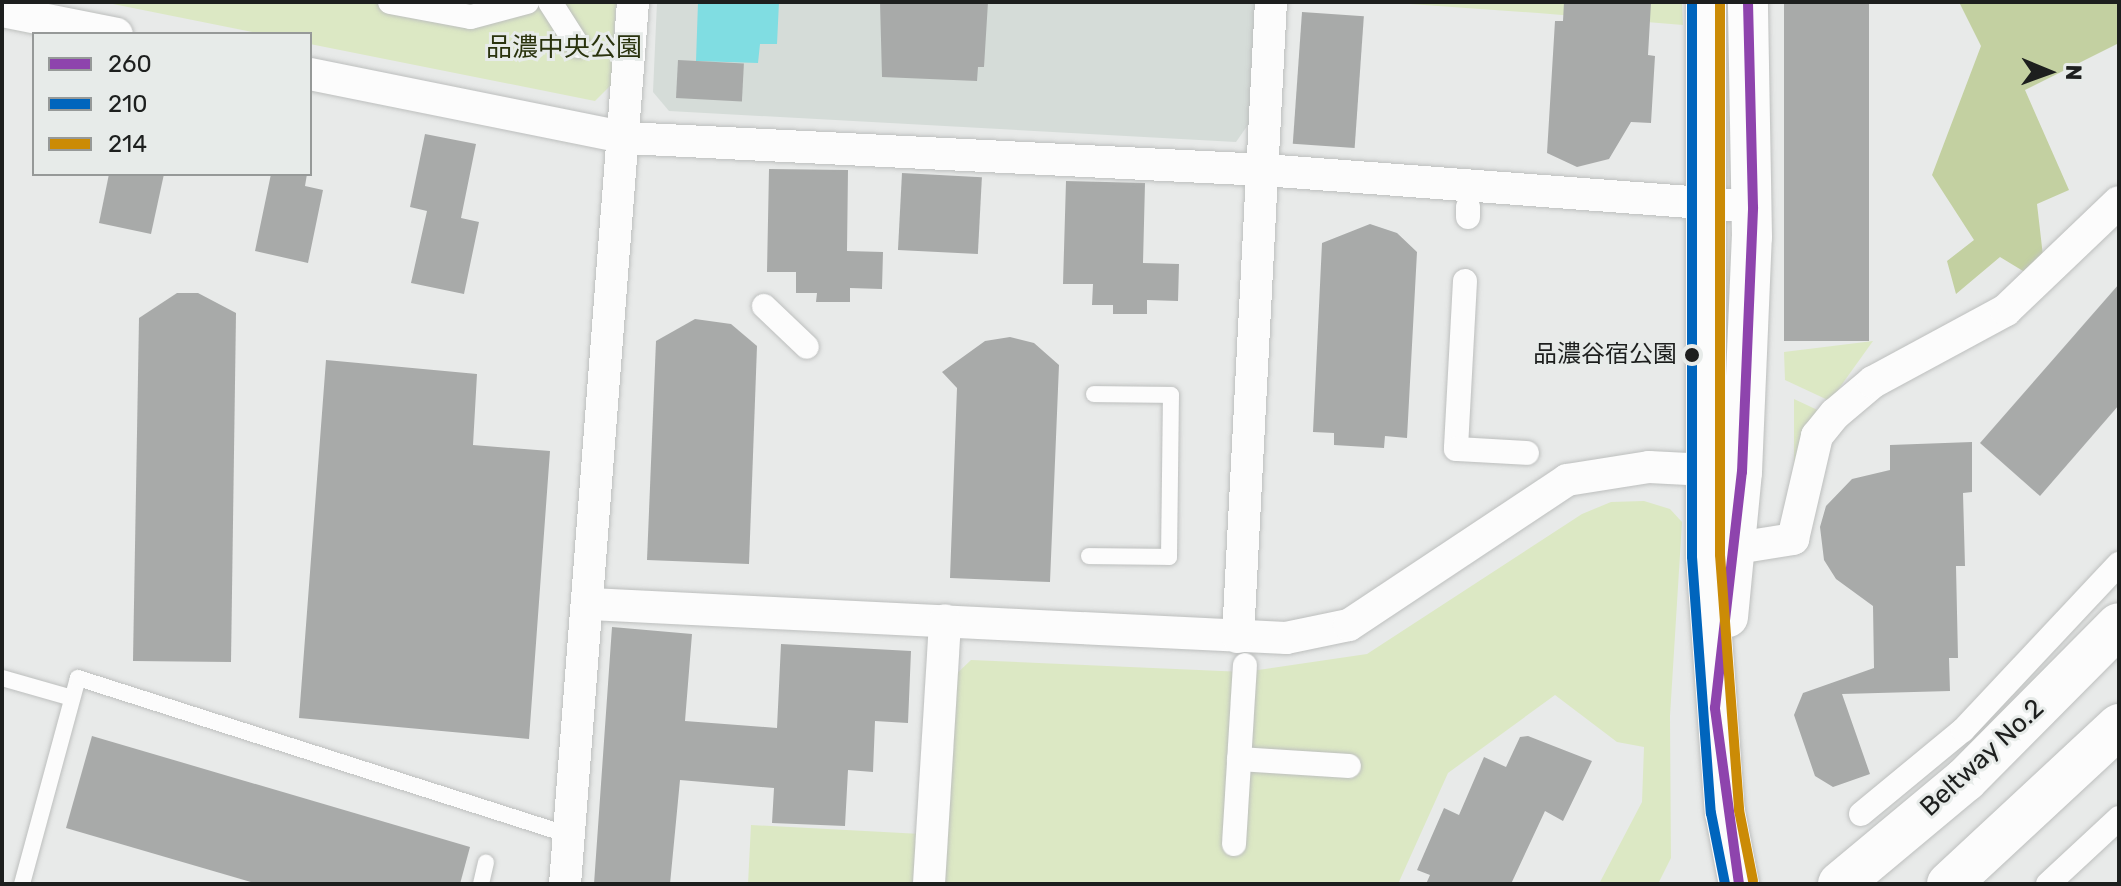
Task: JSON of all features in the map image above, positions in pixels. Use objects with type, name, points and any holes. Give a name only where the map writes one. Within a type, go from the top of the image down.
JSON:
[{"type":"main road","name":"Beltway No.2","points":[[1840,884],[1965,780],[2119,625]]},
{"type":"main road","points":[[1949,884],[2119,726]]},
{"type":"street","points":[[390,2],[471,17],[527,2]]},
{"type":"street","points":[[550,2],[578,46]]},
{"type":"street","points":[[565,884],[626,138],[633,2]]},
{"type":"street","points":[[1234,844],[1226,805],[1239,759],[1230,728],[1242,651],[1271,2]]},
{"type":"street","points":[[1706,2],[1708,205],[1724,471],[1737,548],[1715,708]]},
{"type":"street","points":[[1739,884],[1715,708],[1724,471],[1753,207],[1748,2]]},
{"type":"street","points":[[2,11],[107,32]]},
{"type":"street","points":[[312,74],[626,138],[1264,170],[1753,207]]},
{"type":"street","points":[[1737,548],[1793,539],[1817,436],[1835,414],[1873,382],[2006,310],[2119,202]]},
{"type":"street","points":[[1465,281],[1456,449],[1527,453]]},
{"type":"street","points":[[764,306],[807,347]]},
{"type":"street","points":[[590,604],[945,620],[1242,651],[1349,625],[1567,480],[1649,467],[1724,471]]},
{"type":"street","points":[[1861,814],[1963,730],[2119,564]]},
{"type":"street","points":[[929,884],[945,620]]},
{"type":"street","points":[[1239,759],[1349,766]]},
{"type":"street","points":[[2048,884],[2119,818]]},
{"type":"lane","points":[[1089,556],[1169,557],[1171,395],[1094,394]]},
{"type":"lane","points":[[2,678],[72,698]]},
{"type":"lane","points":[[22,884],[78,678],[569,835]]},
{"type":"lane","points":[[481,884],[486,863]]},
{"type":"shaded area","points":[[657,2],[1257,2],[1250,122],[1236,142],[669,111],[653,92]]},
{"type":"green space","name":"品濃中央公園","points":[[103,2],[616,2],[611,85],[595,101],[312,44],[312,32],[252,32]]},
{"type":"green space","points":[[1382,2],[1682,2],[1683,25],[1538,13]]},
{"type":"green space","points":[[1959,2],[2119,2],[2119,43],[2025,90],[2069,190],[2037,204],[2043,256],[2028,274],[2000,257],[1956,294],[1947,261],[1974,240],[1932,175],[1981,46]]},
{"type":"green space","points":[[1873,341],[1830,401],[1785,380],[1784,352]]},
{"type":"green space","points":[[1794,399],[1826,414],[1794,519]]},
{"type":"green space","points":[[1644,501],[1670,509],[1682,522],[1670,716],[1671,858],[1658,884],[1599,884],[1642,802],[1644,747],[1617,742],[1555,695],[1448,773],[1398,884],[942,884],[952,678],[971,660],[1244,672],[1367,654],[1582,514],[1611,502]]},
{"type":"green space","points":[[751,825],[921,834],[918,884],[748,884]]},
{"type":"water","points":[[698,2],[779,2],[777,44],[760,44],[758,63],[696,61]]},
{"type":"building","points":[[880,2],[988,2],[984,67],[978,67],[977,81],[882,77]]},
{"type":"building","points":[[1564,2],[1651,3],[1648,55],[1655,56],[1651,123],[1631,122],[1609,159],[1577,167],[1547,153],[1555,21],[1563,21]]},
{"type":"building","points":[[1784,2],[1869,2],[1869,341],[1784,341]]},
{"type":"building","points":[[1302,12],[1364,16],[1355,148],[1293,144]]},
{"type":"building","points":[[678,60],[744,63],[742,101],[676,98]]},
{"type":"building","points":[[425,134],[476,144],[461,218],[479,222],[464,294],[411,283],[427,211],[410,207]]},
{"type":"building","points":[[769,169],[848,170],[847,251],[883,252],[882,289],[850,288],[850,302],[816,302],[817,293],[796,293],[796,272],[767,272]]},
{"type":"building","points":[[902,173],[982,177],[978,254],[898,250]]},
{"type":"building","points":[[109,176],[164,176],[151,234],[99,223]]},
{"type":"building","points":[[271,176],[307,176],[305,186],[323,190],[308,263],[255,251]]},
{"type":"building","points":[[1066,181],[1145,183],[1143,263],[1179,264],[1178,301],[1147,300],[1147,314],[1113,314],[1113,305],[1092,305],[1093,284],[1063,284]]},
{"type":"building","points":[[1370,224],[1397,233],[1417,252],[1407,438],[1385,436],[1384,448],[1334,445],[1334,433],[1313,432],[1322,243]]},
{"type":"building","points":[[2119,284],[2119,405],[2040,496],[1980,443]]},
{"type":"building","points":[[177,293],[198,293],[236,313],[231,662],[133,661],[139,318]]},
{"type":"building","points":[[695,319],[731,324],[757,346],[749,564],[647,560],[656,341]]},
{"type":"building","points":[[1010,337],[1034,343],[1059,365],[1050,582],[950,578],[957,388],[942,372],[985,341]]},
{"type":"building","points":[[326,360],[477,374],[473,445],[550,451],[529,739],[299,718]]},
{"type":"building","points":[[1972,442],[1972,492],[1963,493],[1965,566],[1956,566],[1958,658],[1949,658],[1950,691],[1842,694],[1870,774],[1833,787],[1815,776],[1794,715],[1803,693],[1874,668],[1873,606],[1836,579],[1824,560],[1820,527],[1826,506],[1852,479],[1890,470],[1890,445]]},
{"type":"building","points":[[612,627],[692,634],[685,721],[777,728],[781,644],[911,651],[908,723],[875,721],[873,772],[848,770],[845,826],[772,823],[774,788],[680,780],[670,884],[594,884]]},
{"type":"building","points":[[92,736],[470,847],[460,884],[258,884],[66,828]]},
{"type":"building","points":[[1528,736],[1592,761],[1563,821],[1545,811],[1511,884],[1426,884],[1430,875],[1417,870],[1444,808],[1459,815],[1484,757],[1506,767],[1520,737]]},
{"type":"transit line","name":"210","points":[[1692,2],[1692,557],[1711,813],[1725,884]]},
{"type":"transit line","name":"214","points":[[1720,2],[1720,555],[1739,810],[1753,881]]},
{"type":"transit line","name":"260","points":[[1739,884],[1715,708],[1742,472],[1753,207],[1748,2]]},
{"type":"place","name":"品濃谷宿公園","points":[[1692,355]]}]
